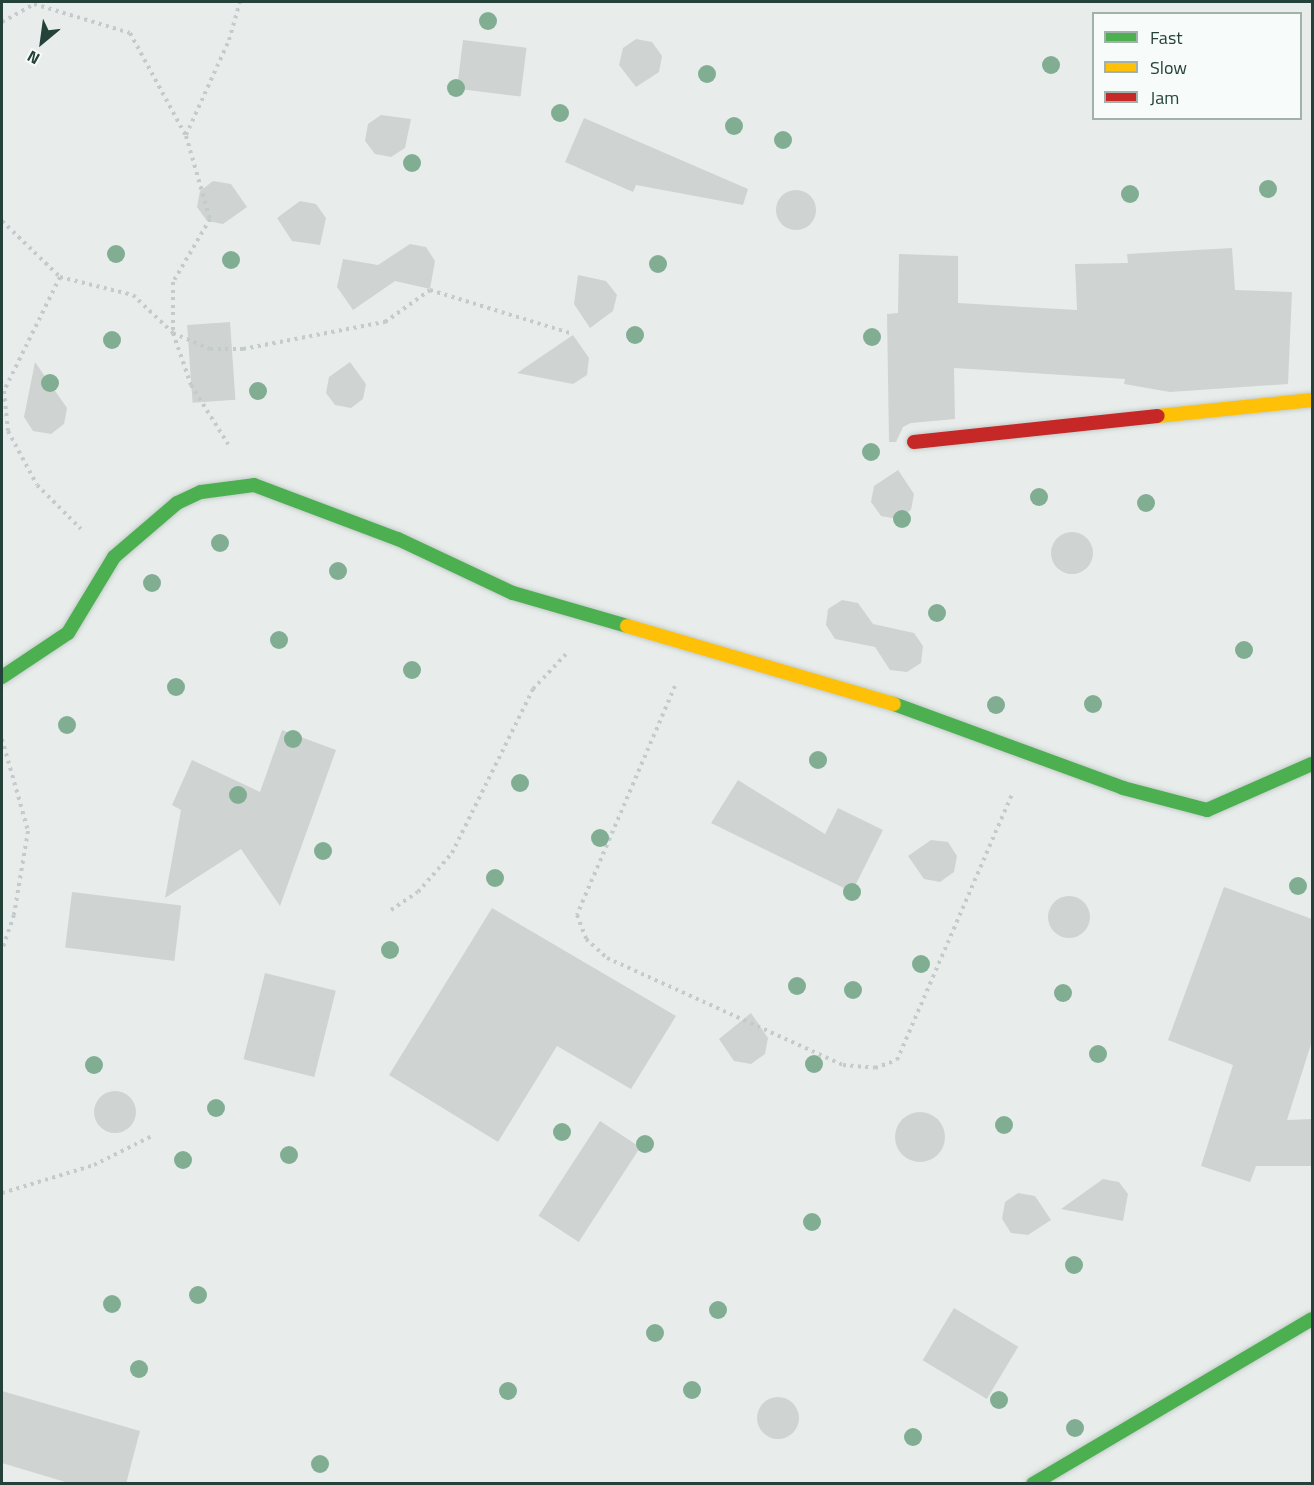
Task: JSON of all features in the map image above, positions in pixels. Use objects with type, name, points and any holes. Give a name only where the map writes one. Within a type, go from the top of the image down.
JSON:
[{"type":"street","points":[[914,442],[1312,400]]},
{"type":"street","points":[[2,677],[68,633],[114,557],[177,503],[201,492],[254,485],[398,539],[513,592],[598,619],[881,699],[1123,788],[1207,810],[1312,764]]},
{"type":"street","points":[[1033,1484],[1312,1319]]},
{"type":"path","points":[[186,136],[229,40],[240,2]]},
{"type":"path","points":[[2,22],[34,4],[130,33],[186,136],[210,219],[173,282],[173,333],[191,385],[254,485]]},
{"type":"path","points":[[2,221],[60,276],[134,295],[173,333],[210,349],[243,350],[385,322],[430,290],[570,333]]},
{"type":"path","points":[[60,276],[4,391],[8,431],[54,507],[114,557]]},
{"type":"path","points":[[391,910],[418,892],[452,853],[533,689],[598,619]]},
{"type":"path","points":[[693,644],[577,915],[586,939],[607,958],[843,1065],[875,1068],[897,1060],[1030,752]]},
{"type":"path","points":[[2,739],[28,831],[14,915],[2,950]]},
{"type":"path","points":[[2,1193],[94,1165],[154,1135]]},
{"type":"building","points":[[636,39],[652,42],[662,56],[659,72],[636,87],[619,65],[623,48]]},
{"type":"building","points":[[463,40],[527,48],[521,96],[457,89]]},
{"type":"building","points":[[381,115],[411,119],[405,148],[391,157],[375,154],[365,141],[368,124]]},
{"type":"building","points":[[584,118],[748,189],[743,205],[636,185],[633,192],[565,162]]},
{"type":"building","points":[[213,181],[231,184],[247,207],[223,224],[207,221],[197,207],[200,191]]},
{"type":"building","points":[[796,190],[810,196],[816,210],[810,224],[796,230],[782,224],[776,210],[782,196]]},
{"type":"building","points":[[300,201],[316,204],[326,218],[320,245],[292,241],[277,218]]},
{"type":"building","points":[[410,244],[426,247],[435,261],[430,289],[395,281],[353,310],[337,287],[343,259],[378,265]]},
{"type":"building","points":[[1232,248],[1235,290],[1292,292],[1288,384],[1170,392],[1124,384],[1125,379],[954,368],[955,419],[911,423],[903,427],[896,442],[889,442],[887,314],[898,313],[899,254],[958,256],[958,303],[1077,310],[1075,264],[1128,263],[1127,254]]},
{"type":"building","points":[[578,275],[606,281],[617,295],[613,311],[590,328],[574,304]]},
{"type":"building","points":[[230,322],[235,400],[193,403],[187,325]]},
{"type":"building","points":[[573,335],[589,358],[587,375],[573,384],[517,373]]},
{"type":"building","points":[[35,362],[67,408],[64,424],[51,434],[33,431],[24,417]]},
{"type":"building","points":[[350,362],[366,384],[363,399],[351,408],[335,405],[326,393],[329,377]]},
{"type":"building","points":[[898,470],[914,494],[911,510],[897,519],[881,516],[871,502],[874,486]]},
{"type":"building","points":[[1072,532],[1087,538],[1093,553],[1087,568],[1072,574],[1057,568],[1051,553],[1057,538]]},
{"type":"building","points":[[842,600],[858,603],[873,624],[914,633],[923,646],[921,663],[907,672],[890,670],[875,647],[835,639],[826,625],[828,609]]},
{"type":"building","points":[[282,730],[336,750],[280,906],[241,849],[165,898],[181,810],[172,805],[192,760],[260,792]]},
{"type":"building","points":[[738,780],[825,834],[838,808],[883,830],[852,892],[711,823]]},
{"type":"building","points":[[931,840],[948,842],[957,856],[954,872],[940,882],[924,879],[908,856]]},
{"type":"building","points":[[1224,887],[1312,919],[1312,1041],[1287,1120],[1312,1119],[1312,1166],[1256,1166],[1250,1182],[1201,1166],[1233,1065],[1168,1040]]},
{"type":"building","points":[[72,892],[181,905],[174,961],[65,948]]},
{"type":"building","points":[[1069,896],[1077,897],[1084,902],[1089,909],[1089,925],[1084,932],[1077,937],[1069,938],[1061,937],[1054,932],[1049,925],[1048,917],[1049,909],[1054,902],[1061,897]]},
{"type":"building","points":[[492,908],[676,1016],[631,1089],[557,1046],[498,1142],[389,1075]]},
{"type":"building","points":[[265,973],[336,991],[314,1077],[243,1059]]},
{"type":"building","points":[[751,1013],[768,1038],[765,1054],[751,1064],[734,1061],[719,1039]]},
{"type":"building","points":[[115,1091],[130,1097],[136,1112],[130,1127],[115,1133],[100,1127],[94,1112],[100,1097]]},
{"type":"building","points":[[915,1112],[925,1112],[938,1119],[945,1132],[945,1142],[938,1155],[925,1162],[915,1162],[906,1158],[899,1151],[895,1142],[895,1132],[899,1123],[906,1116]]},
{"type":"building","points":[[600,1121],[640,1147],[579,1242],[538,1216]]},
{"type":"building","points":[[1103,1179],[1119,1182],[1128,1194],[1123,1221],[1061,1209]]},
{"type":"building","points":[[1018,1193],[1035,1196],[1051,1220],[1028,1235],[1011,1233],[1002,1219],[1005,1202]]},
{"type":"building","points":[[954,1308],[1018,1347],[987,1399],[923,1360]]},
{"type":"building","points":[[2,1391],[140,1431],[126,1484],[72,1484],[2,1463]]},
{"type":"building","points":[[778,1397],[793,1403],[799,1418],[793,1433],[778,1439],[763,1433],[757,1418],[763,1403]]},
{"type":"traffic: fast","points":[[2,677],[68,633],[114,557],[177,503],[201,492],[254,485],[398,539],[513,593],[627,626]]},
{"type":"traffic: fast","points":[[894,704],[1123,788],[1207,810],[1312,764]]},
{"type":"traffic: fast","points":[[1033,1484],[1312,1319]]},
{"type":"traffic: slow","points":[[1158,416],[1312,400]]},
{"type":"traffic: slow","points":[[627,626],[894,704]]},
{"type":"traffic: jam","points":[[914,442],[1158,416]]}]
